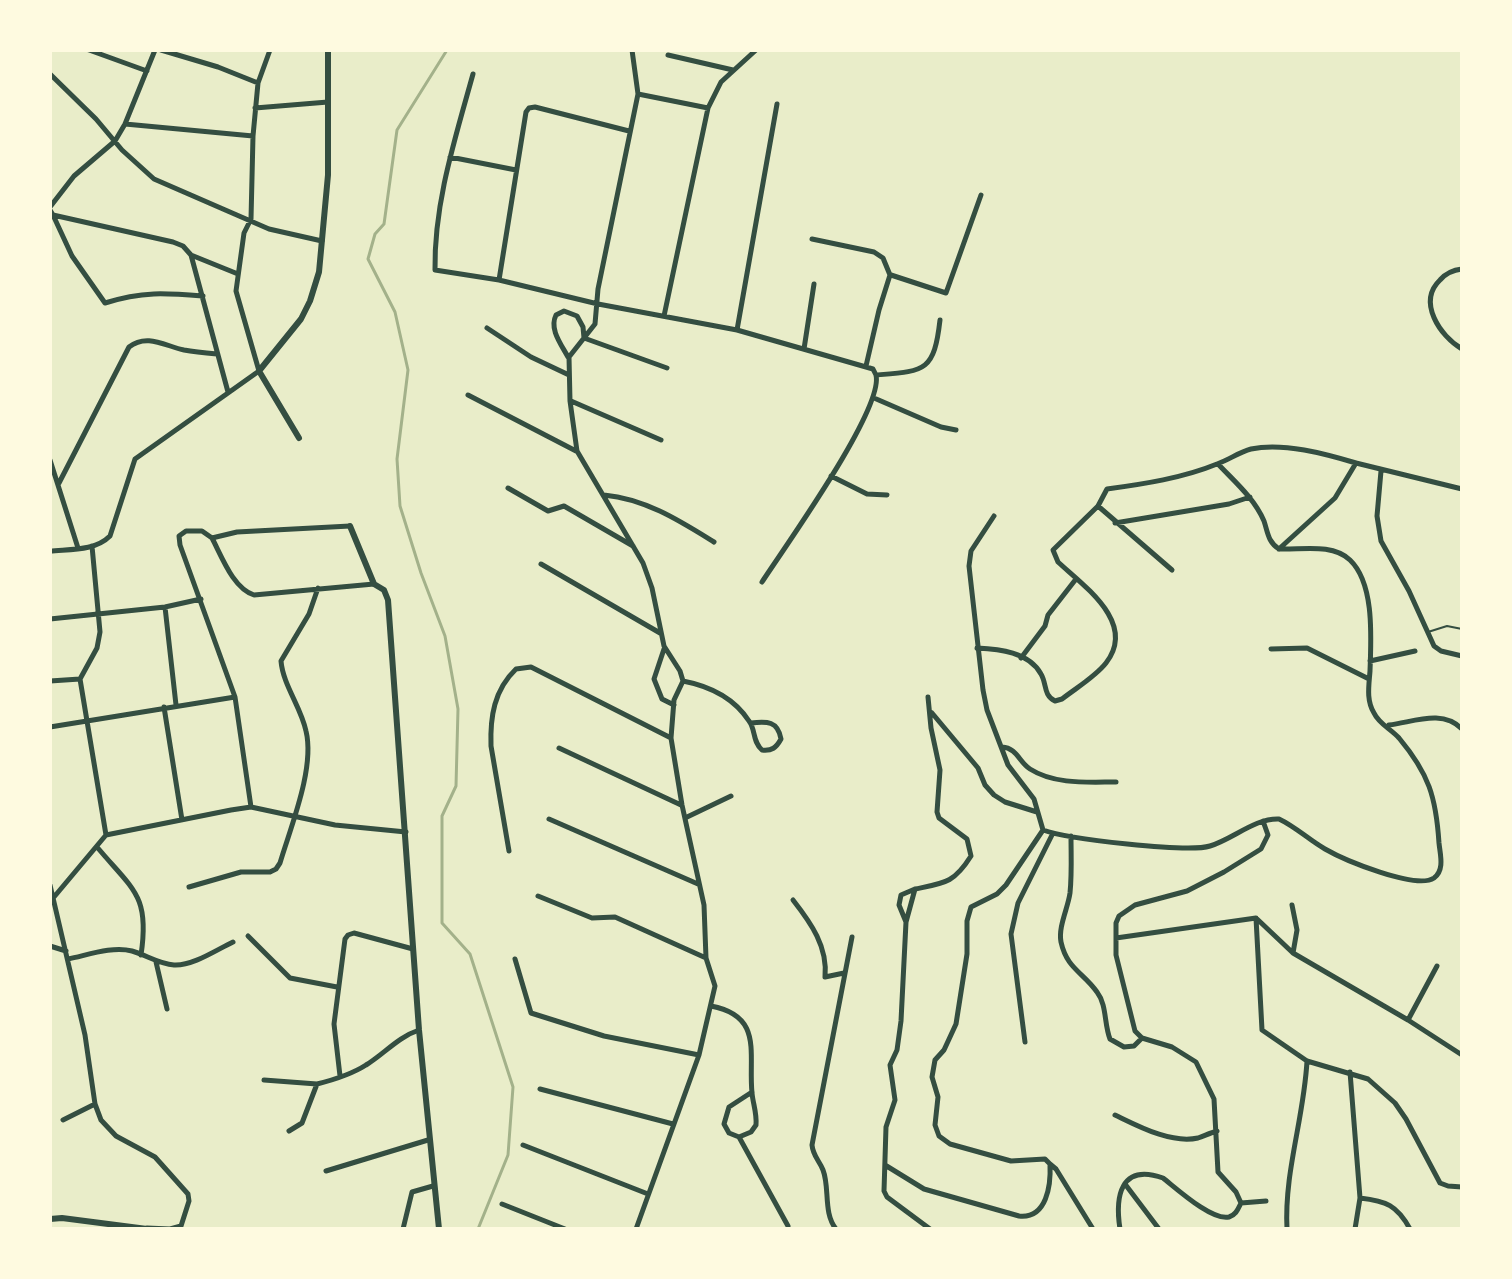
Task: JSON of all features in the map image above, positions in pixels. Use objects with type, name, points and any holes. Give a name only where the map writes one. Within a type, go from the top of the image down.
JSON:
[{"type":"street","points":[[89,50],[147,71]]},
{"type":"street","points":[[51,210],[74,176],[115,141],[155,50]]},
{"type":"street","points":[[161,50],[258,83]]},
{"type":"street","points":[[270,50],[258,83],[251,219],[244,233],[236,291],[259,371],[299,438]]},
{"type":"street","points":[[50,551],[92,546],[110,536],[135,459],[259,371],[301,319],[319,272],[328,175],[328,50]]},
{"type":"street","points":[[569,357],[595,324],[598,289],[638,94],[632,50]]},
{"type":"street","points":[[664,316],[708,108],[721,82],[756,50]]},
{"type":"street","points":[[668,55],[733,70]]},
{"type":"street","points":[[50,74],[154,179],[279,232],[322,241]]},
{"type":"street","points":[[473,74],[450,157],[435,233],[435,270],[499,280],[598,304],[737,330],[873,369],[878,381],[874,398],[831,476],[762,582]]},
{"type":"street","points":[[638,94],[708,108]]},
{"type":"street","points":[[255,108],[328,102]]},
{"type":"street","points":[[737,330],[777,104]]},
{"type":"street","points":[[499,280],[529,108],[630,131]]},
{"type":"street","points":[[125,124],[253,136]]},
{"type":"street","points":[[450,157],[516,170]]},
{"type":"street","points":[[890,275],[946,293],[981,195]]},
{"type":"street","points":[[51,210],[183,246],[191,255],[228,392]]},
{"type":"street","points":[[51,210],[72,256],[105,303],[154,292],[203,296]]},
{"type":"street","points":[[812,239],[874,252],[883,258],[890,275],[866,366]]},
{"type":"street","points":[[191,255],[238,274]]},
{"type":"street","points":[[1462,269],[1453,270],[1436,283],[1430,308],[1448,340],[1462,349]]},
{"type":"street","points":[[804,349],[814,284]]},
{"type":"street","points":[[584,338],[577,316],[564,311],[556,315],[554,330],[569,357],[570,401],[577,451],[634,547],[652,588],[664,646],[683,681],[674,705],[671,738],[706,928],[706,958],[715,986],[699,1055],[636,1229]]},
{"type":"street","points":[[876,375],[905,373],[925,367],[937,345],[940,320]]},
{"type":"street","points":[[487,328],[531,357],[569,375]]},
{"type":"street","points":[[584,338],[667,368]]},
{"type":"street","points":[[59,483],[129,347],[135,342],[156,341],[181,349],[217,354]]},
{"type":"street","points":[[468,395],[577,451]]},
{"type":"street","points":[[874,398],[941,427],[956,430]]},
{"type":"street","points":[[570,401],[661,440]]},
{"type":"street","points":[[977,648],[1010,651],[1037,668],[1042,675],[1046,694],[1055,701],[1062,699],[1104,666],[1116,641],[1113,619],[1058,562],[1053,550],[1098,506],[1107,489],[1183,475],[1253,448],[1276,448],[1319,454],[1462,489]]},
{"type":"street","points":[[50,460],[78,548]]},
{"type":"street","points":[[1279,549],[1335,498],[1356,463]]},
{"type":"street","points":[[1043,830],[1190,849],[1206,848],[1263,821],[1279,819],[1324,849],[1400,879],[1419,882],[1432,880],[1438,874],[1441,863],[1435,801],[1419,761],[1371,709],[1371,628],[1368,605],[1356,567],[1341,553],[1330,550],[1279,549],[1271,543],[1263,519],[1250,497],[1218,464]]},
{"type":"street","points":[[1381,471],[1377,516],[1381,541],[1409,591],[1434,646],[1462,656]]},
{"type":"street","points":[[831,476],[867,494],[887,495]]},
{"type":"street","points":[[508,488],[548,511],[564,506],[634,547]]},
{"type":"street","points":[[604,495],[642,503],[714,542]]},
{"type":"street","points":[[1115,523],[1229,504],[1250,497]]},
{"type":"street","points":[[1098,506],[1172,570]]},
{"type":"street","points":[[994,516],[971,551],[969,566],[977,648],[987,710],[1008,765],[1034,799],[1043,830]]},
{"type":"street","points":[[212,538],[237,532],[350,526],[374,584]]},
{"type":"street","points":[[251,807],[235,697],[180,545],[179,536],[186,531],[202,531],[212,538],[246,592],[254,595],[374,584],[384,590],[388,600],[419,1030],[439,1229]]},
{"type":"street","points":[[92,546],[100,632],[97,648],[80,679],[106,835]]},
{"type":"street","points":[[541,564],[661,633]]},
{"type":"street","points":[[1021,658],[1045,626],[1048,615],[1076,579]]},
{"type":"street","points":[[189,887],[241,872],[270,872],[276,869],[294,816],[308,740],[300,708],[281,661],[309,614],[318,588]]},
{"type":"street","points":[[50,619],[165,607],[201,599]]},
{"type":"street","points":[[165,607],[176,705]]},
{"type":"street","points":[[664,646],[654,679],[662,699],[674,705]]},
{"type":"street","points":[[1271,649],[1307,648],[1369,679]]},
{"type":"street","points":[[1370,661],[1415,651]]},
{"type":"street","points":[[509,851],[491,730],[493,708],[500,689],[516,669],[531,667],[671,738]]},
{"type":"street","points":[[50,681],[80,679]]},
{"type":"street","points":[[683,681],[725,697],[751,723],[757,745],[762,750],[777,746],[781,739],[775,725],[767,721],[751,723]]},
{"type":"street","points":[[50,727],[235,697]]},
{"type":"street","points":[[906,922],[899,905],[901,895],[952,880],[971,856],[967,839],[939,818],[937,812],[940,770],[928,697]]},
{"type":"street","points":[[164,707],[182,820]]},
{"type":"street","points":[[931,712],[978,768],[985,785],[994,795],[1038,813]]},
{"type":"street","points":[[1388,726],[1436,717],[1446,718],[1462,729]]},
{"type":"street","points":[[1002,747],[1014,751],[1028,768],[1065,781],[1116,782]]},
{"type":"street","points":[[559,748],[682,805]]},
{"type":"street","points":[[685,818],[731,796]]},
{"type":"street","points":[[54,897],[106,835],[251,807],[316,822],[406,832]]},
{"type":"street","points":[[549,819],[699,885]]},
{"type":"street","points":[[1241,1203],[1236,1192],[1218,1172],[1214,1099],[1196,1062],[1172,1047],[1142,1038],[1135,1031],[1116,955],[1116,938],[1119,916],[1135,905],[1187,891],[1261,849],[1268,835],[1263,821]]},
{"type":"street","points":[[1043,830],[1006,885],[997,894],[971,907],[956,1024],[933,1068],[932,1077],[938,1097],[935,1125],[939,1136],[950,1144],[1011,1161],[1045,1159],[1056,1169],[1093,1229]]},
{"type":"street","points":[[1025,1042],[1011,934],[1018,903],[1053,833]]},
{"type":"street","points":[[1071,836],[1070,895],[1060,937],[1063,947],[1072,968],[1098,992],[1110,1039],[1124,1047],[1134,1046],[1142,1038]]},
{"type":"street","points":[[97,847],[142,904],[145,917],[141,955]]},
{"type":"street","points":[[50,885],[68,955],[85,1035],[95,1104],[101,1120],[116,1136],[155,1157],[188,1194],[189,1201],[181,1226],[170,1229],[50,1219]]},
{"type":"street","points":[[915,889],[906,922],[904,986],[897,1050],[890,1065],[895,1100],[886,1127],[884,1191],[887,1197],[930,1229]]},
{"type":"street","points":[[538,896],[592,918],[615,917],[706,958]]},
{"type":"street","points":[[793,900],[819,940],[827,960],[825,977],[844,973]]},
{"type":"street","points":[[1292,905],[1297,930],[1293,953]]},
{"type":"street","points":[[1116,938],[1256,918]]},
{"type":"street","points":[[1256,918],[1293,953],[1462,1055]]},
{"type":"street","points":[[1256,918],[1262,1030],[1307,1061],[1368,1079],[1395,1103],[1440,1183],[1462,1187]]},
{"type":"street","points":[[340,1076],[334,1026],[337,987],[348,935],[354,933],[413,949]]},
{"type":"street","points":[[248,936],[290,978],[337,987]]},
{"type":"street","points":[[836,1229],[831,1220],[823,1170],[813,1154],[812,1145],[852,937]]},
{"type":"street","points":[[50,946],[68,955],[129,950],[156,962],[175,965],[186,964],[233,942]]},
{"type":"street","points":[[515,959],[531,1013],[604,1036],[699,1055]]},
{"type":"street","points":[[156,962],[167,1009]]},
{"type":"street","points":[[1408,1020],[1437,966]]},
{"type":"street","points":[[711,1006],[727,1009],[746,1024],[751,1042],[756,1125],[751,1132],[739,1137]]},
{"type":"street","points":[[264,1080],[317,1084],[367,1065],[407,1034],[419,1030]]},
{"type":"street","points":[[1287,1229],[1288,1173],[1306,1082],[1307,1061]]},
{"type":"street","points":[[1350,1072],[1360,1198],[1355,1229]]},
{"type":"street","points":[[289,1131],[302,1123],[317,1084]]},
{"type":"street","points":[[540,1089],[673,1124]]},
{"type":"street","points":[[752,1092],[729,1107],[725,1116],[726,1129],[739,1137],[788,1226]]},
{"type":"street","points":[[63,1120],[95,1104]]},
{"type":"street","points":[[1115,1115],[1146,1130],[1178,1137],[1199,1137],[1217,1131]]},
{"type":"street","points":[[326,1171],[428,1140]]},
{"type":"street","points":[[523,1145],[648,1194]]},
{"type":"street","points":[[885,1165],[924,1189],[1027,1217],[1037,1213],[1044,1205],[1050,1164]]},
{"type":"street","points":[[1120,1229],[1118,1194],[1135,1176],[1163,1178],[1211,1214],[1230,1217],[1241,1203]]},
{"type":"street","points":[[1125,1184],[1159,1229]]},
{"type":"street","points":[[403,1229],[412,1192],[433,1186]]},
{"type":"street","points":[[1360,1198],[1391,1205],[1410,1229]]},
{"type":"street","points":[[1241,1203],[1266,1201]]},
{"type":"street","points":[[502,1204],[565,1229]]},
{"type":"lane","points":[[1427,633],[1447,626],[1462,629]]},
{"type":"waterway","points":[[447,50],[397,130],[384,224],[375,234],[368,259],[395,312],[408,370],[397,459],[400,506],[445,636],[458,709],[456,786],[442,816],[442,923],[470,954],[513,1087],[508,1155],[478,1229]]}]
